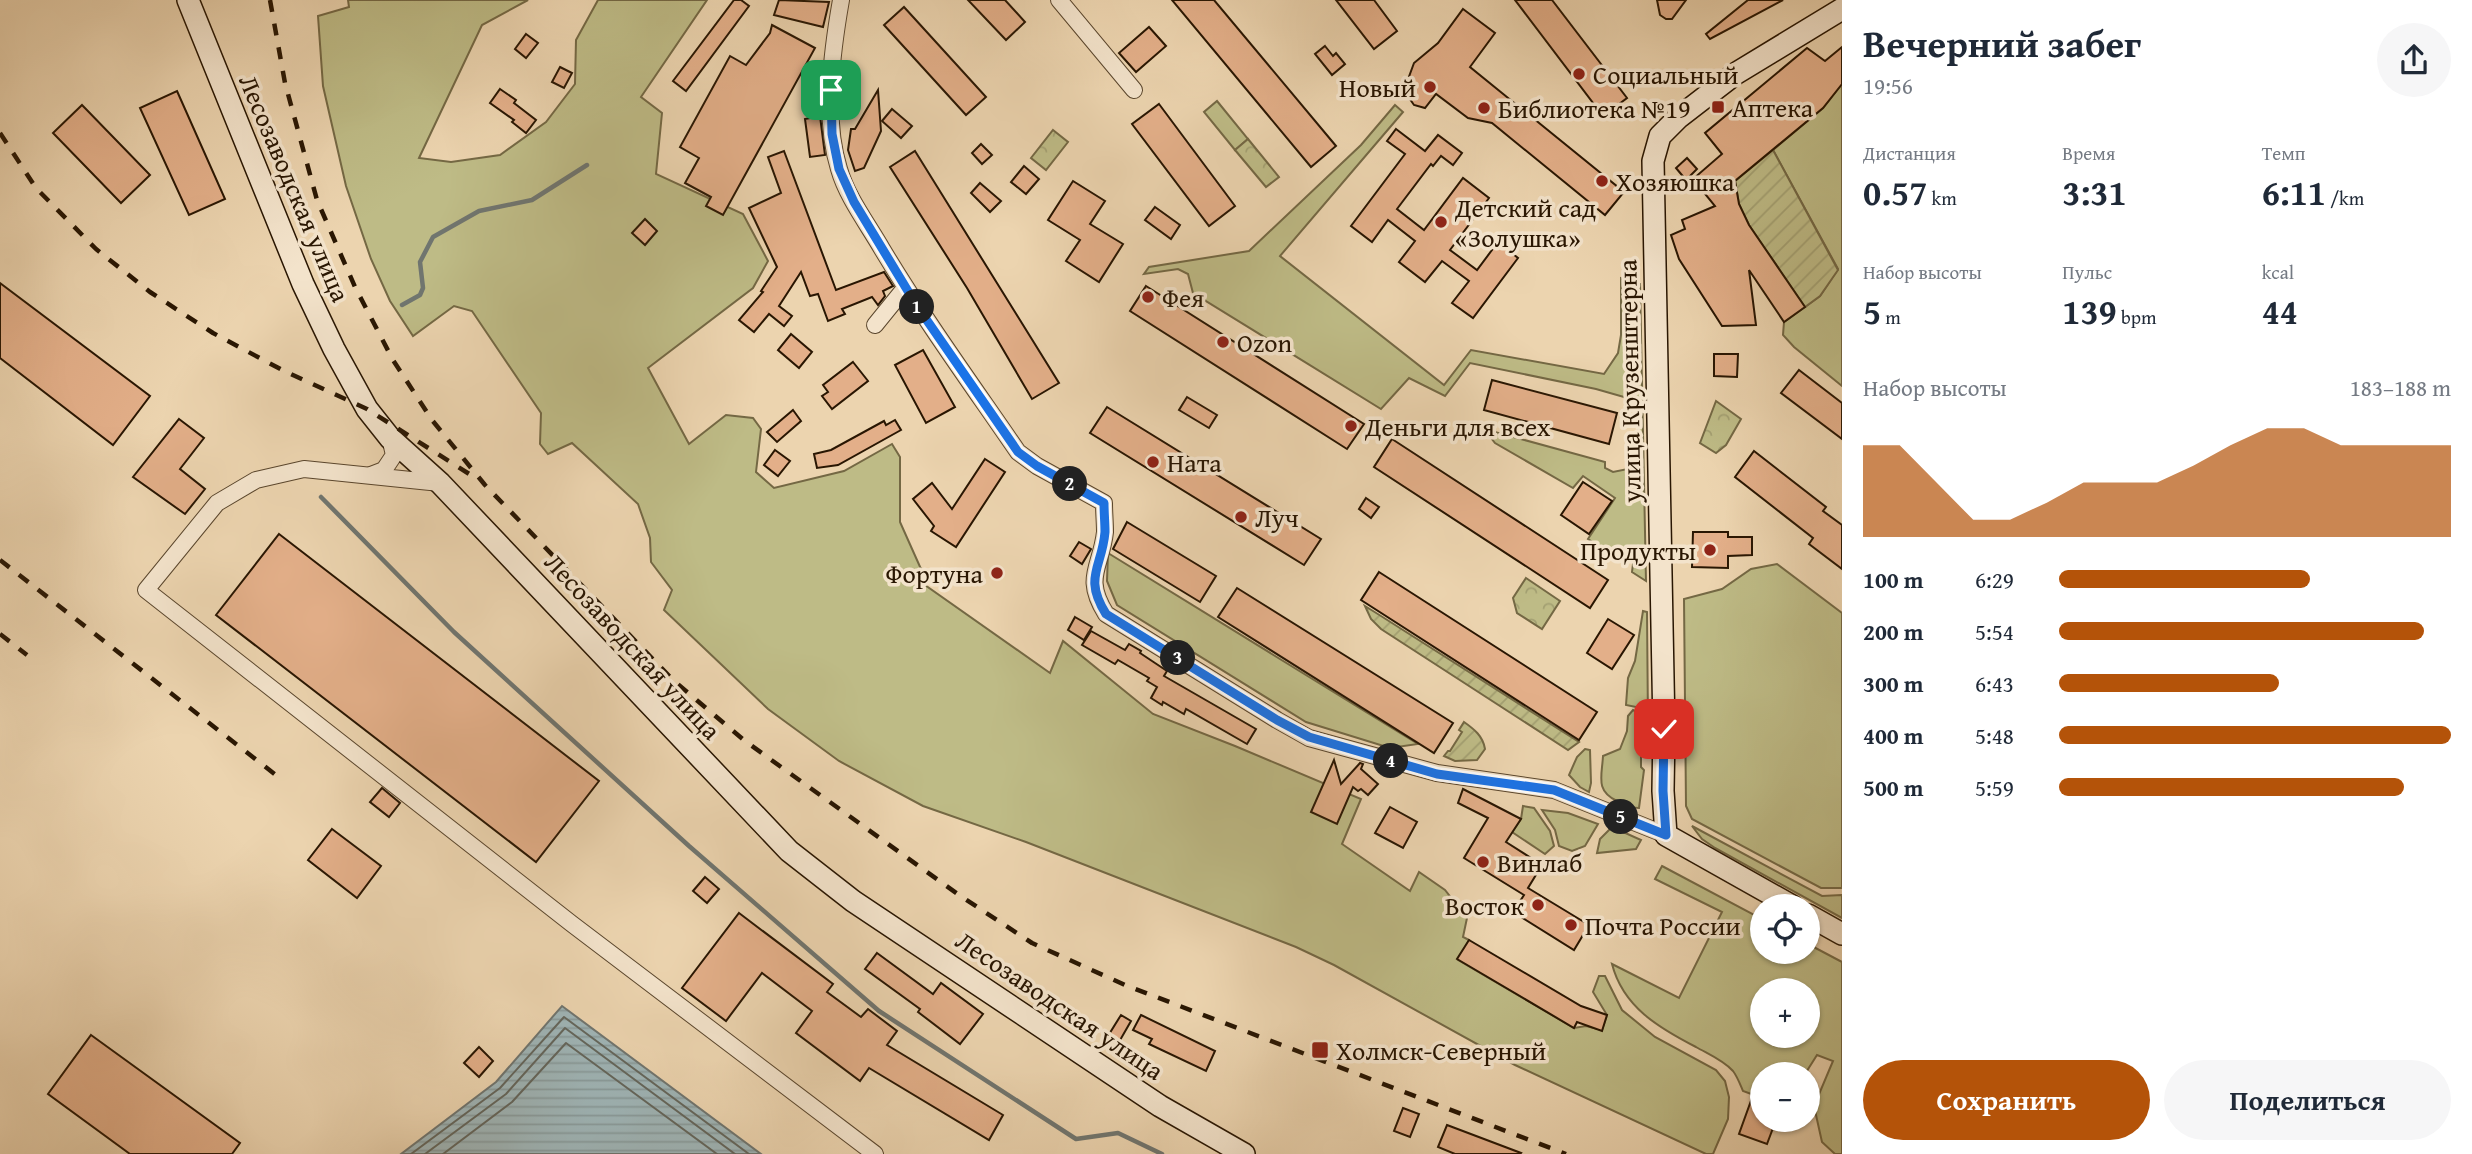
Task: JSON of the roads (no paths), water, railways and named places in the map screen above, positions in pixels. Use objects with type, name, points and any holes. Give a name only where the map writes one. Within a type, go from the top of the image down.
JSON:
[{"type":"main road","name":"Лесозаводская улица","points":[[188,0],[303,284],[367,409],[390,438],[440,483],[779,841],[813,871],[853,901],[1160,1106],[1244,1154]]},
{"type":"main road","name":"улица Крузенштерна","points":[[1666,835],[1663,791],[1653,161],[1660,136],[1678,118],[1735,74],[1842,9]]},
{"type":"main road","points":[[1666,835],[1771,894]]},
{"type":"main road","points":[[1820,922],[1842,934]]},
{"type":"street","points":[[841,0],[834,40],[831,90],[832,134],[839,169],[854,202],[905,288],[1018,452],[1037,466],[1104,503],[1105,534],[1095,569],[1095,596],[1106,614],[1309,737],[1437,774],[1554,790],[1666,835]]},
{"type":"street","points":[[1059,0],[1134,90]]},
{"type":"street","points":[[875,325],[905,288]]},
{"type":"street","points":[[371,475],[384,470],[394,455],[390,438]]},
{"type":"street","points":[[440,483],[304,469],[256,480],[217,503],[146,590],[572,924],[875,1154]]},
{"type":"water","points":[[562,1006],[761,1154],[401,1154],[496,1082]]},
{"type":"waterway","points":[[402,305],[420,295],[423,288],[420,262],[433,237],[479,211],[532,200],[587,165]]},
{"type":"waterway","points":[[321,497],[454,632],[689,846],[879,1011],[1076,1139],[1118,1133],[1162,1154]]},
{"type":"railway","points":[[270,0],[285,83],[317,200],[355,287],[393,360],[432,420],[485,485],[673,680],[745,741],[959,895],[1032,943],[1125,985],[1566,1154]]},
{"type":"railway","points":[[0,133],[36,188],[96,249],[150,292],[213,333],[284,371],[367,409],[474,477]]},
{"type":"railway","points":[[0,560],[281,779]]},
{"type":"railway","points":[[0,634],[27,655]]},
{"type":"place","name":"Социальный","points":[[1579,74]]},
{"type":"place","name":"Новый","points":[[1430,87]]},
{"type":"place","name":"Аптека","points":[[1718,107]]},
{"type":"place","name":"Библиотека №19","points":[[1484,108]]},
{"type":"place","name":"Хозяюшка","points":[[1602,181]]},
{"type":"place","name":"Детский сад «Золушка»","points":[[1441,222]]},
{"type":"place","name":"Фея","points":[[1148,297]]},
{"type":"place","name":"Ozon","points":[[1223,342]]},
{"type":"place","name":"Деньги для всех","points":[[1351,426]]},
{"type":"place","name":"Ната","points":[[1153,462]]},
{"type":"place","name":"Луч","points":[[1241,517]]},
{"type":"place","name":"Продукты","points":[[1710,550]]},
{"type":"place","name":"Фортуна","points":[[997,573]]},
{"type":"place","name":"Винлаб","points":[[1483,862]]},
{"type":"place","name":"Восток","points":[[1538,905]]},
{"type":"place","name":"Почта России","points":[[1571,925]]},
{"type":"place","name":"Холмск-Северный","points":[[1320,1050]]}]
